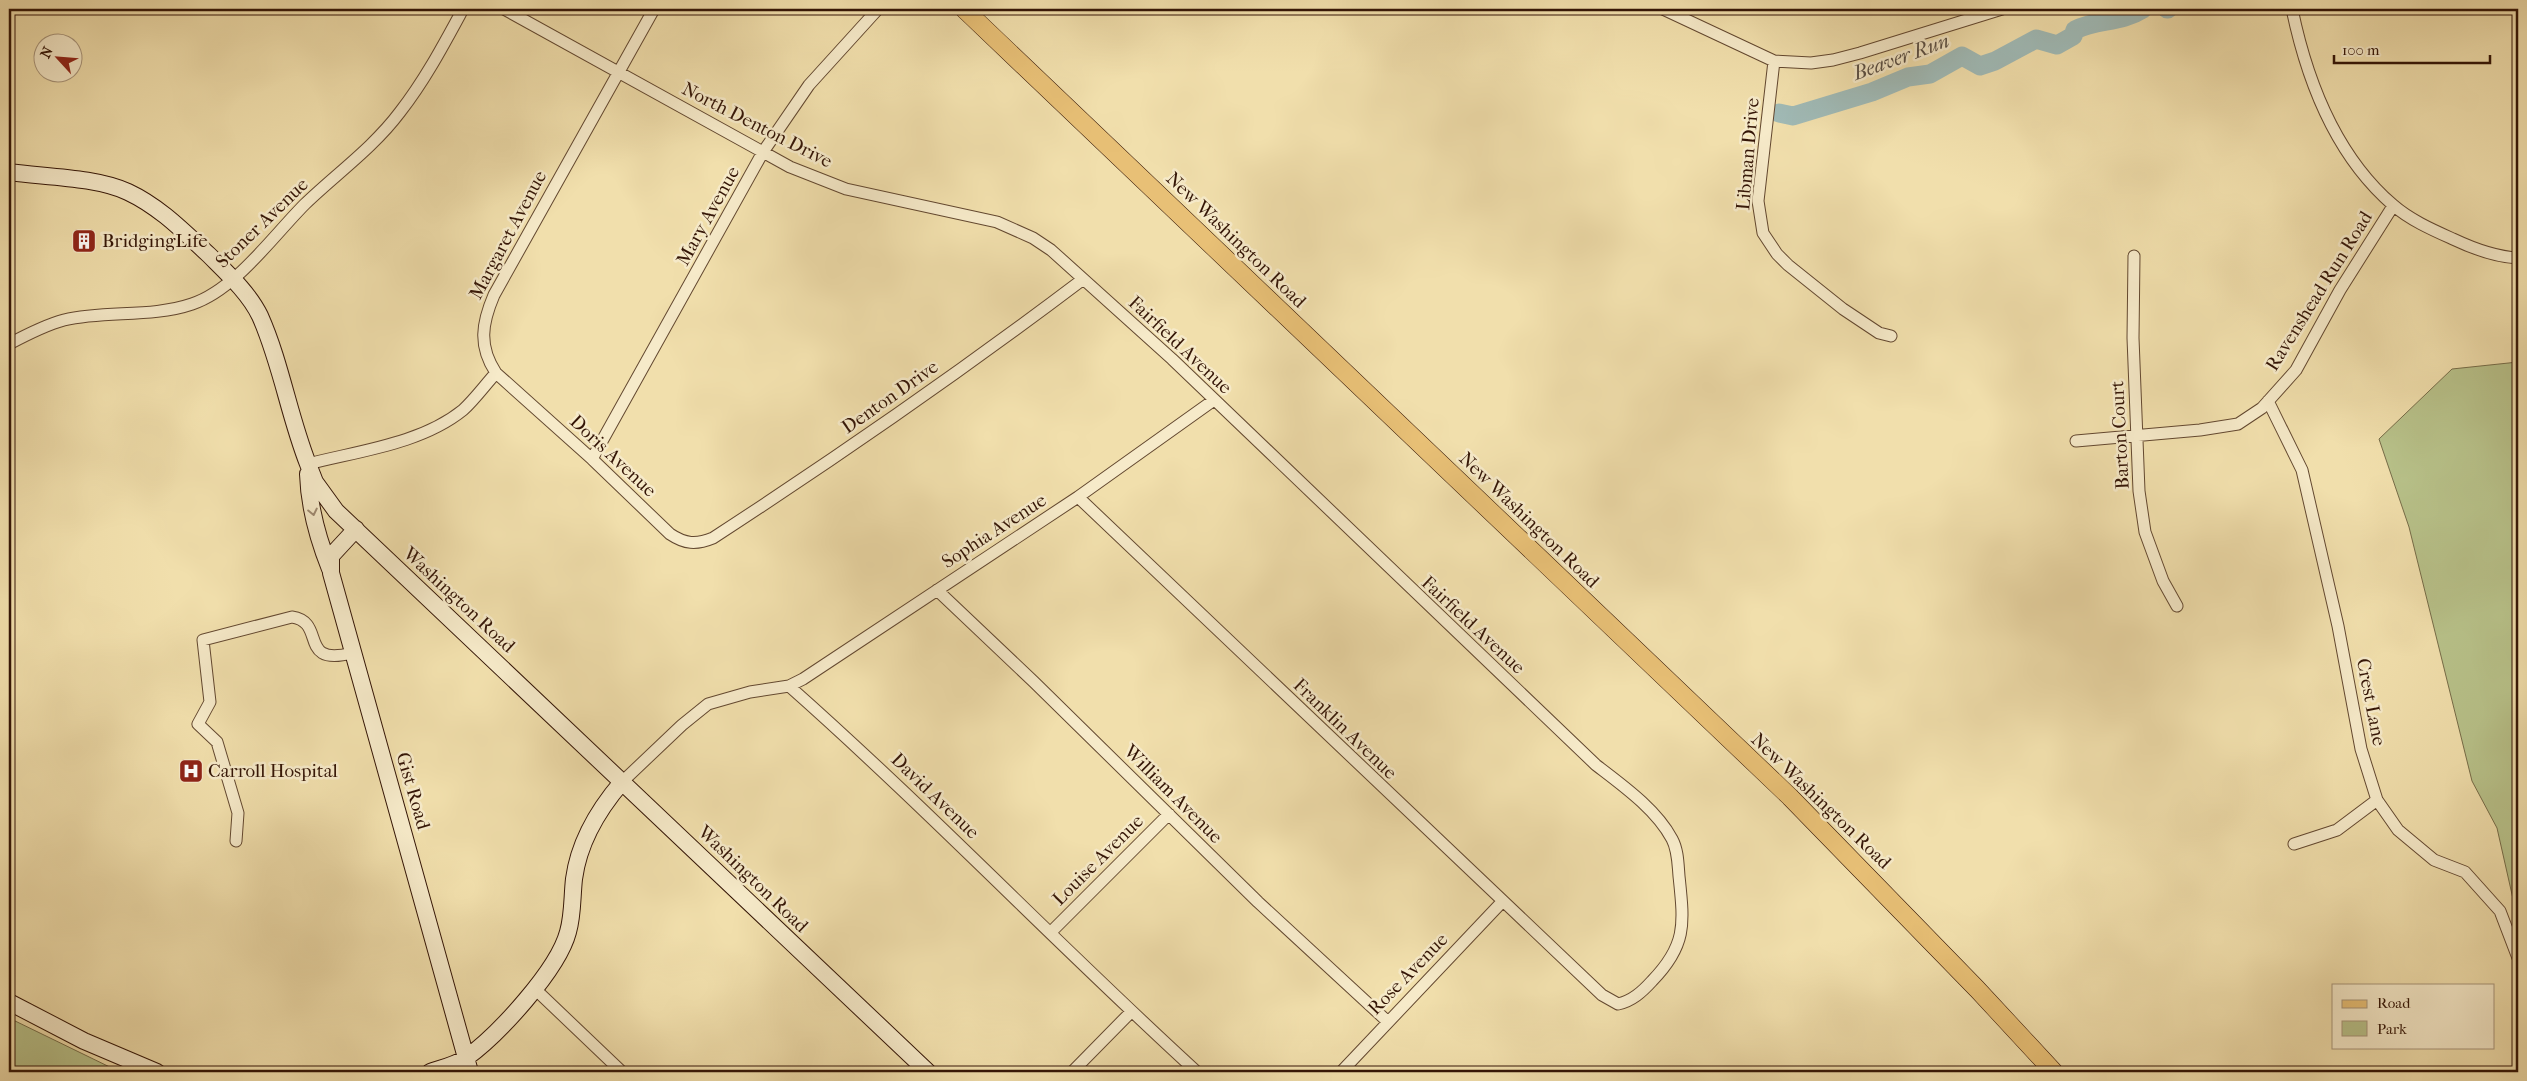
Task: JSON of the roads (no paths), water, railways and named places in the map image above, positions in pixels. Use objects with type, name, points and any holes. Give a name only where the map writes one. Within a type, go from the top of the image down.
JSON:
[{"type":"main road","name":"New Washington Road","points":[[964,9],[1790,797],[1977,989],[2054,1072]]},
{"type":"main road","name":"Washington Road","points":[[9,172],[90,183],[127,192],[155,208],[173,222],[232,279],[251,302],[262,320],[308,464],[325,497],[356,529],[622,782],[919,1069]]},
{"type":"main road","points":[[308,464],[308,488],[320,543],[331,573]]},
{"type":"main road","name":"Gist Road","points":[[356,529],[331,556],[331,573],[352,653],[434,937],[468,1065]]},
{"type":"main road","points":[[430,1072],[468,1065],[535,989],[553,964],[568,934],[576,867],[586,836],[601,809],[622,782]]},
{"type":"main road","points":[[9,1002],[84,1041],[156,1072]]},
{"type":"street","name":"Stoner Avenue","points":[[9,344],[40,328],[66,320],[157,311],[190,305],[211,295],[232,279],[305,204],[361,154],[399,114],[441,50],[463,9]]},
{"type":"street","name":"North Denton Drive","points":[[504,9],[763,152],[824,181],[846,189],[964,214],[1014,228],[1051,250],[1082,280]]},
{"type":"street","name":"Margaret Avenue","points":[[496,373],[489,362],[482,339],[487,310],[513,259],[654,9]]},
{"type":"street","name":"Mary Avenue","points":[[592,459],[763,152],[809,85],[878,9]]},
{"type":"street","points":[[1664,9],[1774,61],[1811,62],[1833,60],[2002,9]]},
{"type":"street","points":[[2292,9],[2309,71],[2326,116],[2349,155],[2393,206],[2429,228],[2472,247],[2518,258]]},
{"type":"street","name":"Libman Drive","points":[[1774,61],[1758,201],[1758,212],[1763,233],[1777,254],[1788,265],[1843,309],[1879,333],[1891,336]]},
{"type":"street","name":"Ravenshead Run Road","points":[[2076,441],[2200,430],[2238,424],[2262,408],[2296,370],[2340,290],[2393,206]]},
{"type":"street","name":"Barton Court","points":[[2134,256],[2133,338],[2139,491],[2145,532],[2163,581],[2177,606]]},
{"type":"street","name":"Fairfield Avenue","points":[[1082,280],[1214,400],[1406,585],[1596,765],[1639,801],[1667,830],[1676,852],[1682,903],[1681,931],[1674,954],[1668,964],[1640,994],[1626,1002],[1618,1004],[1611,1002],[1589,985]]},
{"type":"street","name":"Denton Drive","points":[[713,538],[799,482],[988,351],[1082,280]]},
{"type":"street","points":[[308,464],[397,441],[439,425],[468,405],[496,373]]},
{"type":"street","name":"Doris Avenue","points":[[496,373],[592,459],[670,534],[684,542],[690,543],[713,538]]},
{"type":"street","name":"Sophia Avenue","points":[[789,686],[830,663],[1078,497],[1214,400]]},
{"type":"street","name":"Crest Lane","points":[[2268,401],[2302,470],[2338,626],[2361,749],[2377,800],[2398,830],[2434,860],[2465,872],[2500,912],[2518,958]]},
{"type":"street","name":"Franklin Avenue","points":[[1078,497],[1589,985]]},
{"type":"street","name":"William Avenue","points":[[937,590],[1258,902],[1387,1021]]},
{"type":"street","points":[[236,841],[238,813],[217,742],[198,724],[210,702],[203,640],[292,617],[301,619],[309,624],[314,644],[320,652],[337,656],[352,653]]},
{"type":"street","points":[[622,782],[682,725],[708,704],[750,692],[789,686]]},
{"type":"street","name":"David Avenue","points":[[789,686],[869,757],[1051,932],[1131,1012],[1197,1072]]},
{"type":"street","points":[[2294,844],[2337,830],[2377,800]]},
{"type":"street","name":"Louise Avenue","points":[[1051,932],[1169,814]]},
{"type":"street","name":"Rose Avenue","points":[[1341,1072],[1387,1021],[1502,902]]},
{"type":"street","points":[[535,989],[622,1072]]},
{"type":"street","points":[[1072,1072],[1131,1012]]},
{"type":"waterway","name":"Beaver Run","points":[[1779,113],[1793,116],[1872,92],[1908,77],[1930,74],[1962,56],[1980,66],[1995,61],[2036,39],[2057,45],[2073,36],[2075,30],[2092,24],[2126,17],[2143,9]]},
{"type":"place","name":"BridgingLife","points":[[84,241]]},
{"type":"place","name":"Carroll Hospital","points":[[191,771]]}]
